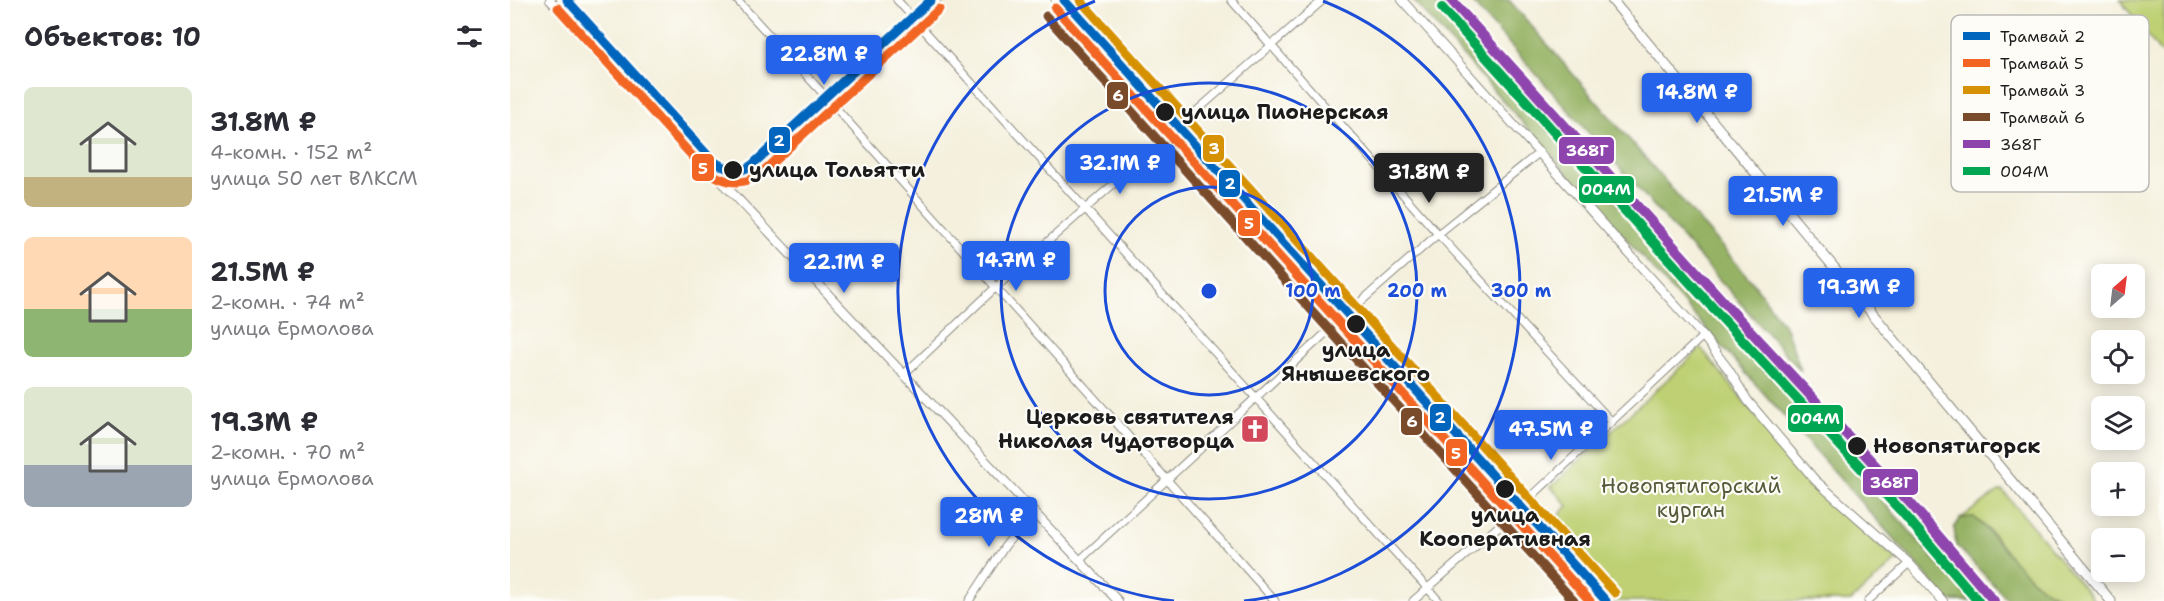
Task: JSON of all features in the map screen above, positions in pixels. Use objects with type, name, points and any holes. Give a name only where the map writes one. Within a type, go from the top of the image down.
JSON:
[{"type":"main road","points":[[1612,0],[2111,601]]},
{"type":"street","points":[[738,0],[1275,601]]},
{"type":"street","points":[[897,0],[1439,601]]},
{"type":"street","points":[[726,188],[937,0]]},
{"type":"street","points":[[1055,0],[1597,601]]},
{"type":"street","points":[[1231,0],[1438,234],[1612,422]]},
{"type":"street","points":[[903,375],[995,288],[1323,0]]},
{"type":"street","points":[[1402,0],[1703,336],[1749,401],[1815,480],[1909,563],[1943,601]]},
{"type":"street","points":[[553,1],[726,188],[1118,601]]},
{"type":"street","points":[[1080,560],[1341,319],[1438,234],[1540,152]]},
{"type":"street","points":[[1413,601],[1516,511],[1703,336]]},
{"type":"street","points":[[969,601],[1005,546],[1032,512]]},
{"type":"street","points":[[1868,601],[1909,563]]},
{"type":"green space","points":[[1413,0],[1436,0],[1972,601],[1949,601]]},
{"type":"green space","points":[[1470,0],[1509,0],[1754,284],[1786,328],[1801,371]]},
{"type":"green space","points":[[2120,0],[2164,0],[2164,57],[2149,38],[2149,15],[2132,15]]},
{"type":"green space","name":"Новопятигорский курган","points":[[1701,348],[1814,488],[1897,560],[1851,601],[1614,601],[1546,527],[1568,506],[1551,487]]},
{"type":"green space","points":[[1999,491],[2003,491],[2095,601],[2066,601],[2040,587],[2016,564],[1990,531],[1974,517],[1961,518]]},
{"type":"green space","points":[[1974,517],[2038,585],[2066,601],[2009,601],[1956,545],[1954,528],[1961,518]]},
{"type":"tram line","name":"2","points":[[567,0],[712,160],[722,166],[737,170],[752,165],[931,0]]},
{"type":"tram line","name":"2","points":[[1064,0],[1606,601]]},
{"type":"tram line","name":"3","points":[[1080,0],[1615,593]]},
{"type":"tram line","name":"5","points":[[558,8],[704,169],[732,182],[746,181],[760,174],[939,9]]},
{"type":"tram line","name":"5","points":[[1055,8],[1590,601]]},
{"type":"tram line","name":"6","points":[[1046,16],[1574,601]]},
{"type":"transit line","name":"368Г","points":[[1451,0],[1731,310],[1912,505],[1994,601]]},
{"type":"transit line","name":"004М","points":[[1442,8],[1722,318],[1903,513],[1978,601]]},
{"type":"place","name":"улица Пионерская","points":[[1165,112]]},
{"type":"place","name":"улица Тольятти","points":[[733,170]]},
{"type":"place","name":"улица Янышевского","points":[[1356,324]]},
{"type":"place","name":"Церковь святителя Николая Чудотворца","points":[[1255,429]]},
{"type":"place","name":"Новопятигорск","points":[[1857,446]]},
{"type":"place","name":"улица Кооперативная","points":[[1505,489]]}]
